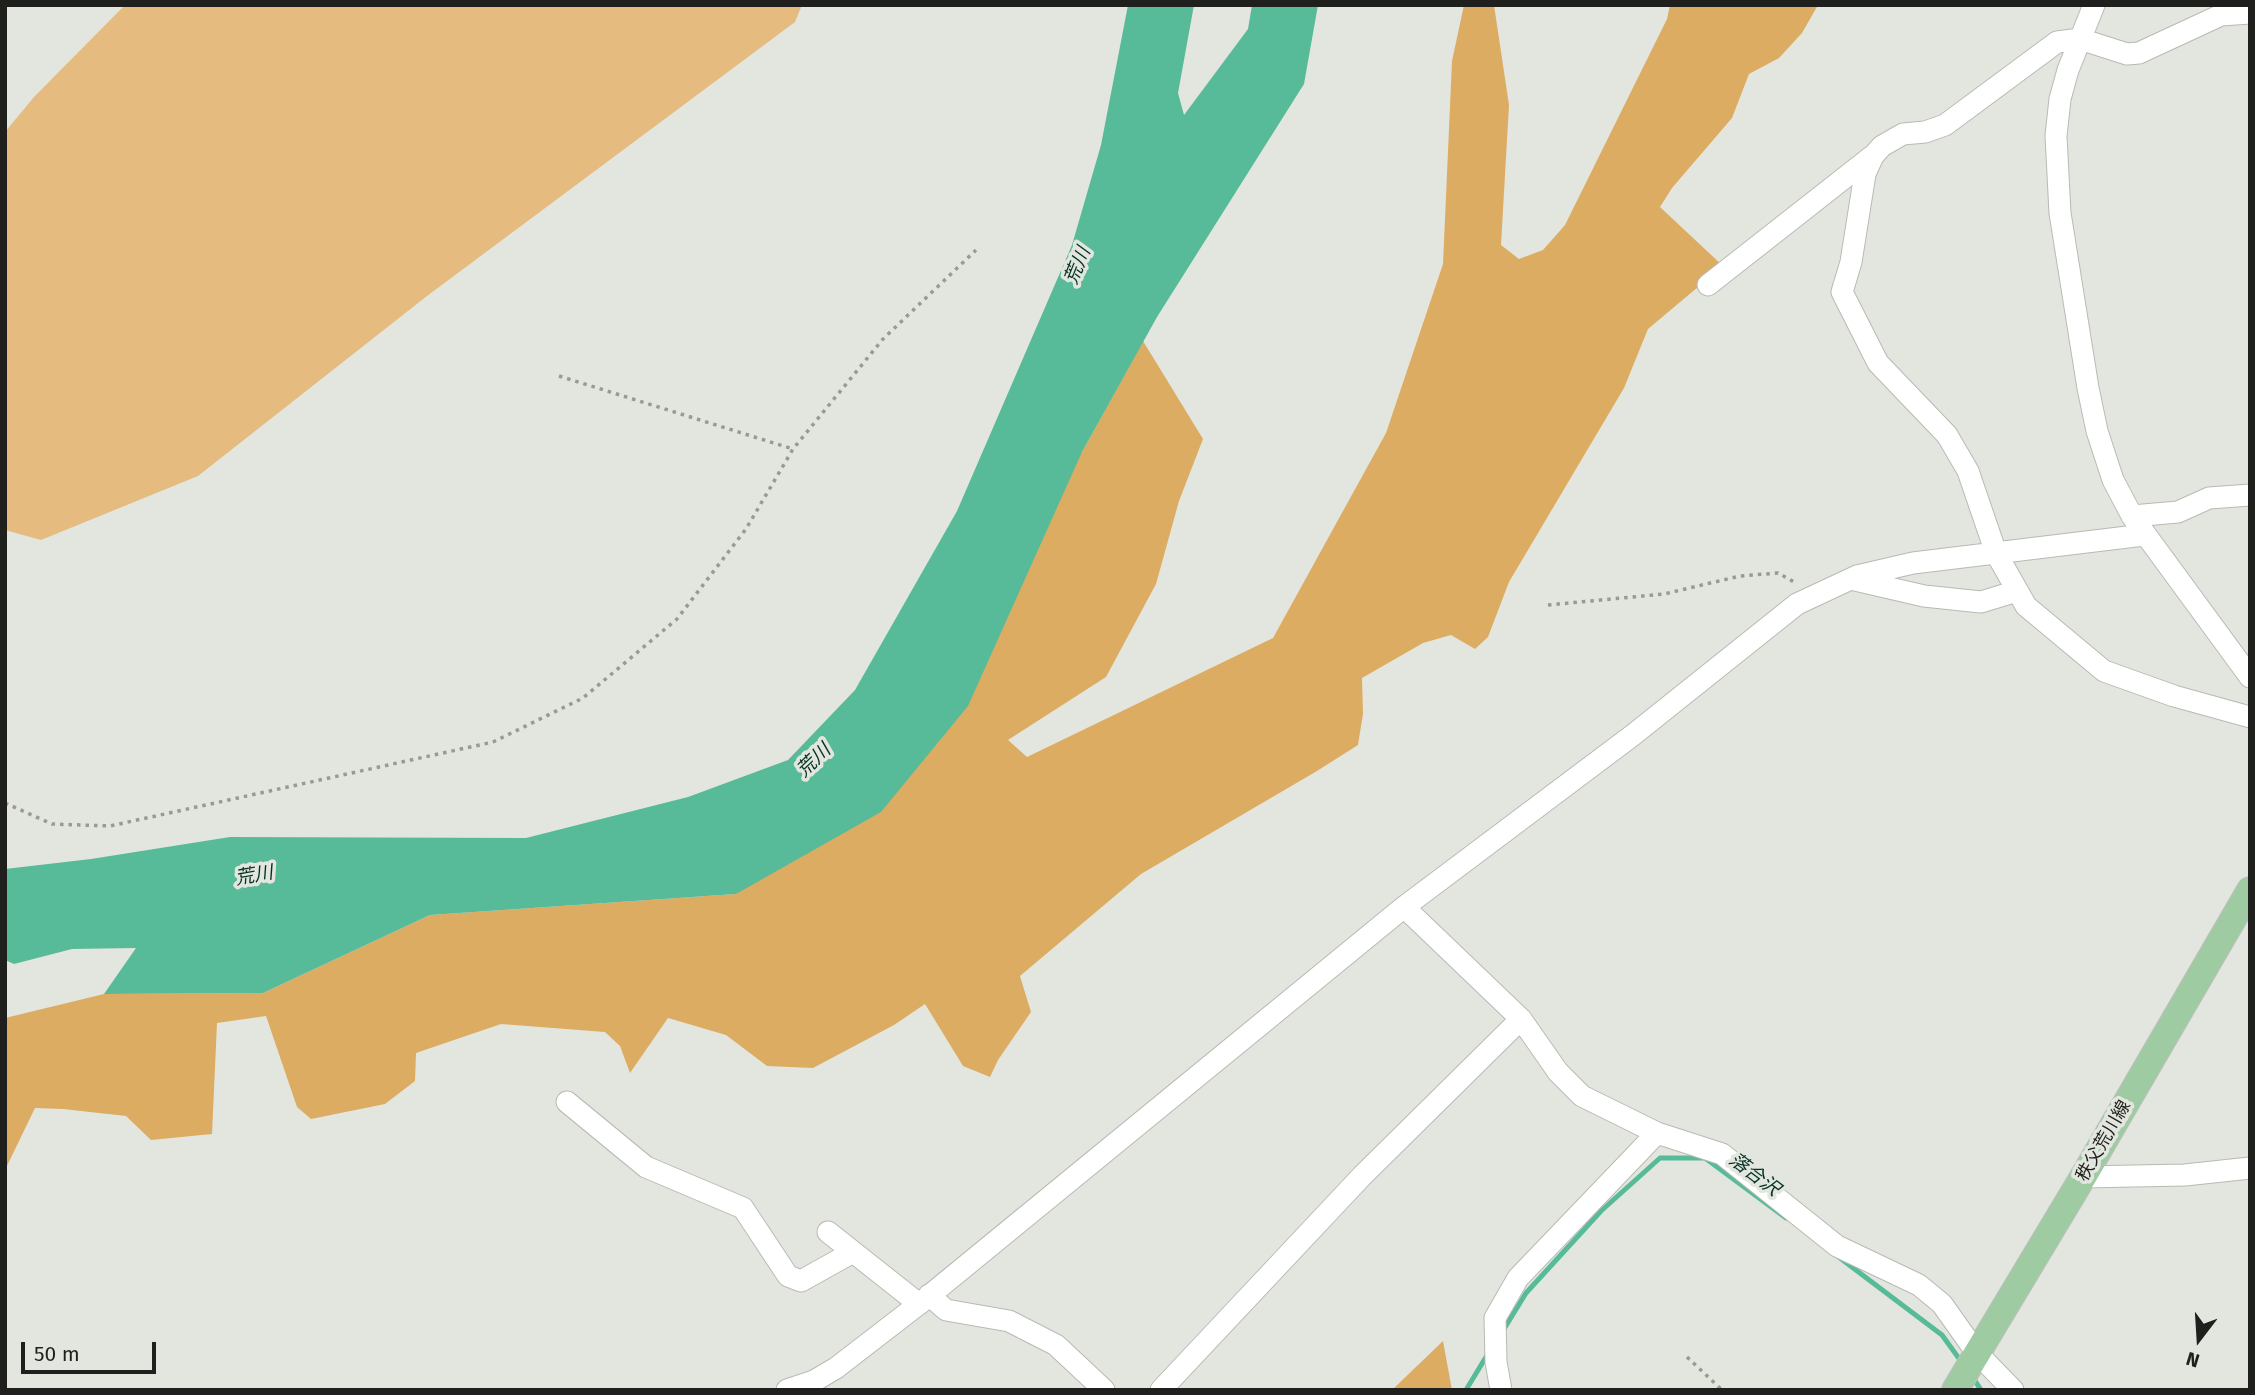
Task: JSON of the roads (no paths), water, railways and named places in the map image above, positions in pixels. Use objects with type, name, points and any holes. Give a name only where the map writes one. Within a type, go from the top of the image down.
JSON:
[{"type":"main road","name":"秩父荒川線","points":[[1955,1390],[2250,890]]},
{"type":"street","points":[[2094,5],[2063,89],[2056,136],[2060,214],[2097,431],[2113,480],[2132,516],[2250,677]]},
{"type":"street","points":[[1708,285],[1873,156],[1882,146],[1903,134],[1925,132],[1945,125],[2057,42],[2080,39],[2127,54],[2139,53],[2221,15],[2250,13]]},
{"type":"street","points":[[1873,156],[1865,174],[1851,262],[1842,292],[1878,363],[1947,435],[1968,471],[1996,553],[2026,606],[2104,671],[2175,696],[2250,717]]},
{"type":"street","points":[[2132,516],[2179,512],[2210,498],[2250,495]]},
{"type":"street","points":[[787,1390],[818,1385],[1404,907],[1633,735],[1797,604],[1850,579],[1913,563],[2144,535]]},
{"type":"street","points":[[1850,579],[1924,596],[1981,602],[2017,591]]},
{"type":"street","points":[[1404,907],[1521,1019],[1558,1072],[1582,1097],[1657,1133],[1722,1154],[1837,1245],[1919,1285],[1942,1304],[1976,1352],[2013,1390]]},
{"type":"street","points":[[1161,1390],[1362,1176],[1521,1019]]},
{"type":"street","points":[[566,1102],[646,1167],[743,1208],[788,1276],[801,1281],[853,1252]]},
{"type":"street","points":[[1500,1390],[1495,1318],[1518,1278],[1657,1133]]},
{"type":"street","points":[[2083,1177],[2185,1175],[2250,1168]]},
{"type":"street","points":[[828,1232],[924,1299],[946,1310],[1009,1321],[1056,1345],[1104,1390]]},
{"type":"water","name":"荒川","points":[[1128,5],[1194,5],[1178,93],[1184,115],[1248,29],[1252,5],[1318,5],[1304,84],[1157,317],[1082,452],[968,706],[881,812],[736,894],[430,915],[263,993],[104,994],[136,948],[72,949],[14,964],[5,960],[5,869],[91,859],[230,837],[526,838],[688,797],[788,760],[855,690],[957,511],[1072,245],[1101,145]]},
{"type":"waterway","name":"落合沢","points":[[1504,1329],[1526,1293],[1601,1211],[1660,1158],[1705,1158],[1786,1218]]},
{"type":"waterway","name":"落合沢","points":[[1836,1255],[1942,1335],[1963,1364]]},
{"type":"waterway","name":"落合沢","points":[[1466,1390],[1489,1352]]},
{"type":"waterway","name":"落合沢","points":[[1973,1378],[1981,1390]]}]
